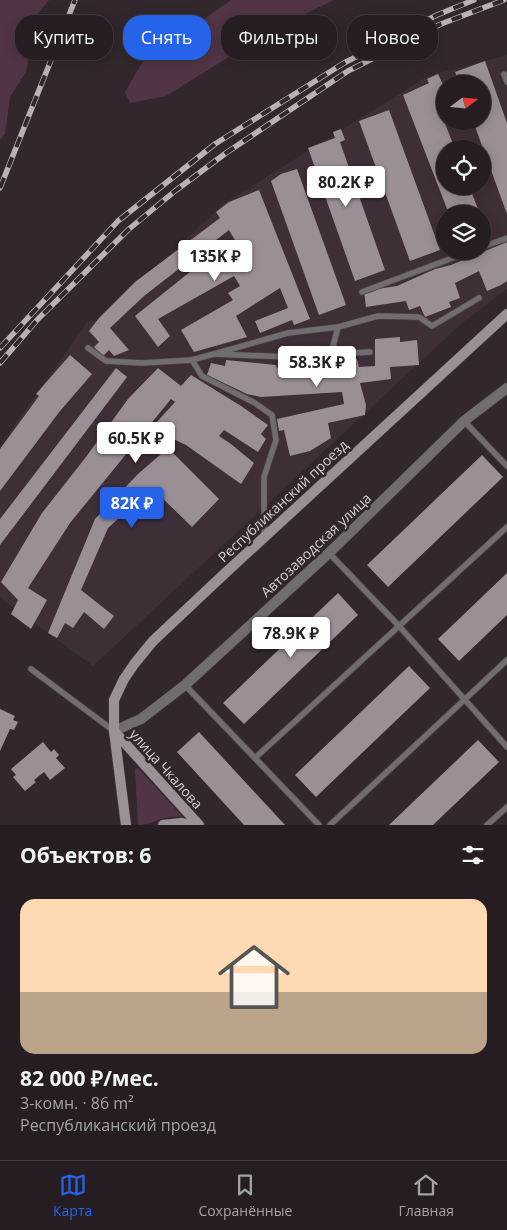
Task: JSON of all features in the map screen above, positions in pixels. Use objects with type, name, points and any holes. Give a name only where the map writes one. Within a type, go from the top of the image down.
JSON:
[{"type":"street","name":"Республиканский проезд","points":[[126,825],[114,731],[114,700],[124,679],[135,664],[153,641],[507,314]]},
{"type":"street","name":"Автозаводская улица","points":[[114,731],[141,719],[185,686],[329,553],[464,421],[507,388]]},
{"type":"street","name":"улица Чкалова","points":[[114,731],[199,825]]},
{"type":"street","points":[[163,825],[181,823],[190,825]]},
{"type":"lane","points":[[504,74],[507,82]]},
{"type":"lane","points":[[491,244],[507,238]]},
{"type":"lane","points":[[362,292],[447,260]]},
{"type":"lane","points":[[88,348],[106,361],[142,363],[192,360],[288,333],[338,327],[378,316],[418,317],[432,326],[479,298]]},
{"type":"lane","points":[[331,354],[338,327]]},
{"type":"lane","points":[[214,354],[288,357],[370,352]]},
{"type":"lane","points":[[192,360],[202,376],[255,403],[272,415],[276,440],[264,477],[264,538]]},
{"type":"lane","points":[[464,421],[507,466]]},
{"type":"lane","points":[[255,758],[507,527]]},
{"type":"lane","points":[[329,553],[399,626],[507,747]]},
{"type":"lane","points":[[330,825],[507,660]]},
{"type":"lane","points":[[31,669],[114,731]]},
{"type":"lane","points":[[185,686],[319,825]]},
{"type":"lane","points":[[487,825],[507,807]]},
{"type":"shaded area","points":[[0,0],[49,0],[38,15],[15,15],[15,60],[28,60],[26,72],[10,97],[5,134],[0,140]]},
{"type":"shaded area","points":[[231,0],[334,0],[303,15],[221,15],[221,60],[224,60],[166,96],[130,103],[125,92],[142,63],[146,60],[211,60],[210,15]]},
{"type":"shaded area","points":[[507,55],[507,289],[461,324],[93,666],[0,598],[0,446],[87,322],[102,320],[223,204],[428,76]]},
{"type":"shaded area","points":[[138,768],[184,818],[170,817],[138,825],[135,769]]},
{"type":"building","points":[[485,61],[490,75],[456,75],[455,72]]},
{"type":"building","points":[[438,74],[438,75],[436,75],[436,130],[448,130],[451,140],[436,140],[436,180],[403,95],[429,83],[427,79]]},
{"type":"building","points":[[491,78],[507,123],[507,214],[491,170],[491,140],[480,140],[476,130],[491,130]]},
{"type":"building","points":[[389,110],[436,239],[436,251],[410,261],[359,121]]},
{"type":"building","points":[[341,129],[345,140],[340,142],[385,270],[355,281],[308,148],[335,138],[333,132]]},
{"type":"building","points":[[297,169],[346,305],[319,315],[271,181],[281,174]]},
{"type":"building","points":[[259,190],[310,319],[294,325],[292,320],[260,333],[255,321],[288,308],[280,288],[236,316],[247,337],[194,352],[181,330],[233,300],[228,293],[240,286],[234,276],[158,319],[170,336],[158,347],[135,316],[206,259],[236,242],[229,230],[144,296],[110,328],[129,350],[114,356],[109,350],[103,356],[94,347],[99,342],[89,331],[99,318],[135,282],[220,218],[216,212],[229,202]]},
{"type":"building","points":[[442,195],[473,195],[476,205],[446,205]]},
{"type":"building","points":[[507,242],[507,281],[501,285],[487,291],[479,271],[455,283],[460,298],[449,302],[451,307],[425,317],[420,306],[409,310],[406,301],[366,307],[364,291],[397,286],[435,269],[463,260],[491,260],[491,249]]},
{"type":"building","points":[[400,337],[400,342],[417,340],[419,365],[390,367],[391,379],[360,383],[366,405],[365,415],[328,423],[331,438],[310,451],[290,456],[284,430],[279,431],[277,419],[344,404],[342,392],[261,397],[247,394],[207,375],[211,363],[225,366],[226,360],[276,365],[277,368],[357,359],[359,367],[375,366],[375,339]]},
{"type":"building","points":[[70,355],[92,374],[60,411],[0,491],[0,449],[39,396],[36,394]]},
{"type":"building","points":[[116,368],[127,377],[0,545],[0,519]]},
{"type":"building","points":[[158,368],[181,386],[191,375],[241,406],[268,425],[261,434],[266,439],[258,452],[224,430],[219,436],[254,463],[241,484],[186,445],[169,437],[155,424],[175,402],[171,399],[70,523],[28,588],[47,600],[31,629],[11,614],[18,600],[1,582],[42,513],[128,399]]},
{"type":"building","points":[[168,448],[219,499],[192,527],[152,488],[108,528],[81,590],[114,616],[104,629],[84,612],[73,628],[65,623],[57,638],[48,633],[95,519],[138,474]]},
{"type":"building","points":[[482,455],[503,477],[388,587],[367,565]]},
{"type":"building","points":[[507,573],[507,615],[459,661],[438,639]]},
{"type":"building","points":[[338,593],[358,615],[244,724],[223,703]]},
{"type":"building","points":[[409,666],[430,688],[316,797],[295,775]]},
{"type":"building","points":[[0,709],[15,716],[13,720],[18,722],[14,730],[10,729],[0,751]]},
{"type":"building","points":[[199,732],[285,825],[244,825],[177,752]]},
{"type":"building","points":[[478,740],[499,762],[433,825],[389,825]]},
{"type":"building","points":[[43,742],[51,752],[54,749],[59,755],[56,758],[65,768],[50,780],[44,772],[25,791],[13,777],[16,775],[11,769]]},
{"type":"railway","points":[[0,188],[75,0]]},
{"type":"railway","points":[[0,348],[118,221],[215,144],[344,63],[437,15],[474,0]]},
{"type":"railway","points":[[0,363],[38,319],[129,229],[175,191],[226,153],[348,71],[441,24],[504,0]]}]
